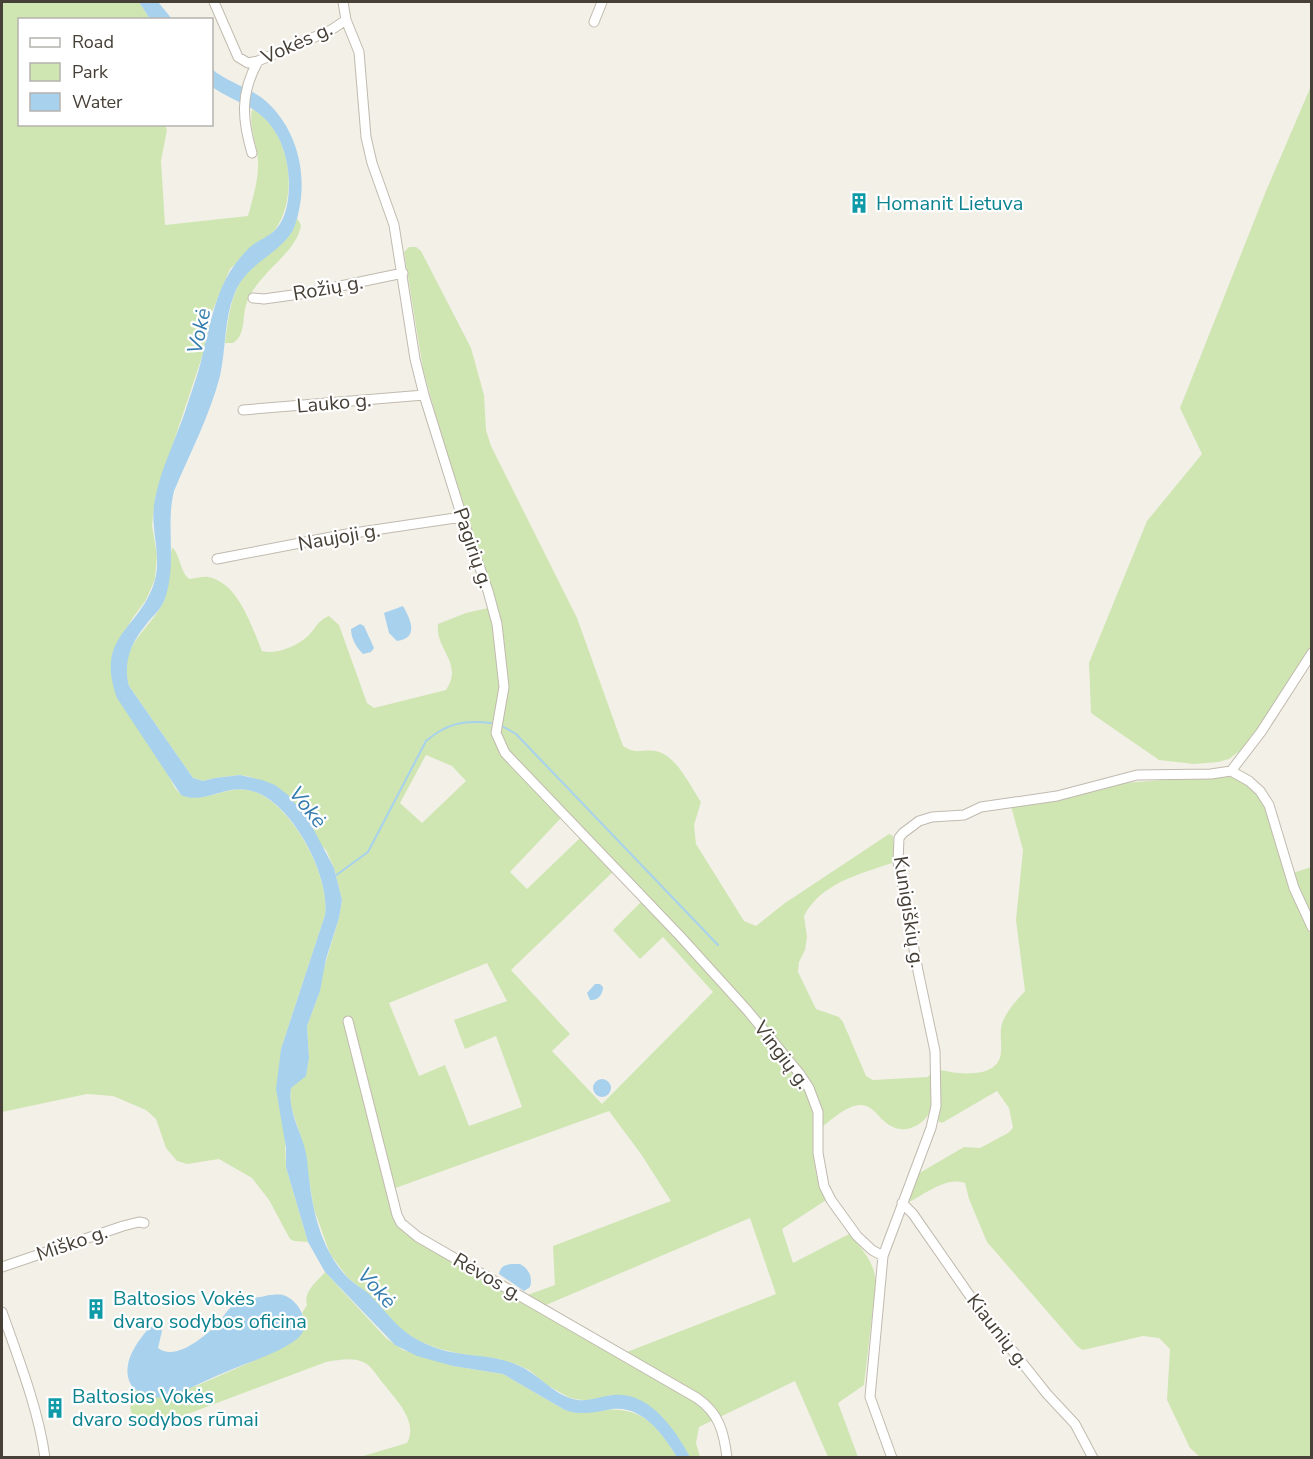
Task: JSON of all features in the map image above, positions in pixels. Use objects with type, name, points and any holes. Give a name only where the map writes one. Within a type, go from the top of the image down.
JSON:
[{"type":"street","name":"Vokės g.","points":[[214,2],[238,57],[248,63],[258,61],[331,30],[346,20]]},
{"type":"street","name":"Pagirių g.","points":[[343,2],[346,20],[359,52],[366,137],[372,164],[394,225],[415,359],[424,395],[497,624],[504,687],[496,733],[499,743],[505,753],[680,936],[747,1010]]},
{"type":"street","points":[[594,22],[602,2]]},
{"type":"street","points":[[252,153],[243,106],[246,88],[258,61]]},
{"type":"street","name":"Rožių g.","points":[[253,298],[307,293],[403,273]]},
{"type":"street","name":"Lauko g.","points":[[243,410],[424,395]]},
{"type":"street","name":"Naujoji g.","points":[[217,559],[347,534],[462,517]]},
{"type":"street","points":[[1311,652],[1261,732],[1231,771],[1255,786],[1269,805],[1294,888],[1311,926]]},
{"type":"street","name":"Kunigiškių g.","points":[[892,1458],[870,1397],[883,1256],[931,1128],[936,1106],[935,1050],[898,862],[900,838],[919,821],[932,817],[964,815],[981,807],[1057,796],[1137,775],[1211,774],[1231,771]]},
{"type":"street","name":"Vingių g.","points":[[747,1010],[809,1088],[818,1112],[819,1169],[831,1200],[857,1236],[872,1250],[883,1256]]},
{"type":"street","name":"Rėvos g.","points":[[348,1021],[397,1215],[401,1223],[418,1237],[697,1398],[715,1413],[721,1424],[728,1458]]},
{"type":"street","name":"Kiaunių g.","points":[[902,1203],[913,1214],[977,1306],[1047,1394],[1075,1424],[1093,1458]]},
{"type":"street","name":"Miško g.","points":[[2,1267],[123,1226],[144,1222]]},
{"type":"street","points":[[2,1312],[43,1441],[45,1458]]},
{"type":"green space","points":[[2,2],[139,2],[149,18],[18,18],[18,126],[165,126],[167,130],[161,161],[165,225],[248,216],[258,167],[251,123],[252,109],[271,125],[284,152],[289,179],[286,206],[275,230],[230,269],[211,314],[203,354],[155,498],[152,525],[157,555],[155,579],[146,600],[112,654],[160,760],[181,795],[208,796],[244,789],[264,796],[293,823],[305,841],[321,880],[325,899],[325,915],[281,1049],[286,1167],[308,1242],[290,1239],[269,1200],[252,1178],[219,1159],[187,1164],[177,1161],[166,1148],[156,1119],[146,1110],[113,1096],[87,1094],[2,1112]]},
{"type":"green space","points":[[1311,86],[1311,645],[1258,732],[1245,747],[1229,759],[1218,762],[1194,764],[1159,760],[1091,713],[1089,663],[1147,521],[1202,454],[1180,408],[1266,191]]},
{"type":"green space","points":[[297,218],[301,225],[292,245],[251,294],[246,305],[240,336],[233,343],[225,343],[232,301],[240,283],[253,266],[284,240],[294,227]]},
{"type":"green space","points":[[409,247],[416,247],[421,251],[471,348],[484,395],[486,430],[491,446],[577,618],[623,746],[636,751],[663,753],[682,772],[701,802],[694,825],[696,844],[744,921],[756,926],[785,903],[889,834],[893,836],[895,859],[892,863],[842,881],[820,895],[804,916],[807,937],[798,972],[816,1009],[839,1017],[843,1022],[866,1076],[873,1080],[928,1077],[932,1071],[936,1070],[974,1073],[982,1072],[997,1063],[1001,1050],[1003,1021],[1025,991],[1016,920],[1023,850],[1011,806],[1124,783],[1229,775],[1248,785],[1263,800],[1311,936],[1311,1457],[1200,1457],[1190,1448],[1167,1400],[1170,1349],[1159,1338],[1143,1336],[1083,1350],[987,1242],[969,1199],[965,1183],[958,1181],[944,1184],[909,1202],[908,1197],[916,1175],[964,1147],[980,1148],[1013,1128],[1009,1108],[997,1091],[942,1123],[930,1112],[921,1123],[915,1126],[897,1128],[890,1126],[872,1109],[862,1105],[843,1111],[814,1133],[815,1168],[826,1200],[782,1229],[793,1263],[849,1234],[867,1256],[873,1268],[876,1282],[864,1385],[838,1403],[858,1457],[828,1457],[795,1381],[699,1427],[696,1443],[700,1457],[690,1457],[657,1412],[611,1395],[588,1401],[570,1398],[518,1365],[499,1359],[440,1349],[418,1341],[396,1326],[367,1293],[348,1278],[330,1254],[314,1209],[303,1144],[290,1103],[291,1088],[306,1075],[309,1058],[307,1026],[320,991],[320,981],[339,918],[342,900],[334,868],[326,850],[251,777],[240,775],[203,781],[193,778],[129,686],[126,672],[127,659],[136,639],[164,601],[172,547],[189,579],[208,577],[228,587],[236,596],[262,651],[274,652],[293,646],[308,636],[320,622],[329,616],[339,625],[367,703],[374,708],[446,690],[452,672],[438,633],[438,624],[466,613],[497,606],[442,438],[423,369],[404,252]],"holes":[[[426,755],[452,766],[466,781],[422,823],[400,803]],[[561,818],[580,838],[527,889],[510,872]],[[619,866],[647,896],[613,930],[640,959],[663,937],[713,992],[602,1104],[552,1051],[570,1034],[511,970]],[[487,963],[507,1001],[454,1020],[465,1049],[496,1036],[522,1107],[469,1126],[445,1065],[419,1076],[389,1003]],[[609,1111],[641,1154],[671,1201],[553,1246],[555,1285],[519,1298],[415,1240],[403,1230],[396,1219],[387,1191]],[[750,1218],[776,1294],[627,1352],[546,1305]]]},
{"type":"green space","points":[[1311,867],[1311,912],[1304,907],[1293,873]]},
{"type":"green space","points":[[325,1272],[386,1338],[403,1350],[453,1366],[503,1374],[565,1410],[584,1412],[617,1410],[639,1415],[656,1427],[677,1457],[360,1457],[407,1443],[410,1427],[399,1403],[374,1371],[366,1363],[345,1359],[326,1362],[161,1424],[145,1423],[134,1416],[130,1405],[136,1390],[146,1397],[196,1386],[262,1357],[304,1321],[302,1313],[307,1305],[307,1295]]},
{"type":"water","points":[[139,2],[158,2],[171,18],[149,18]]},
{"type":"water","points":[[213,70],[264,99],[287,128],[298,154],[302,182],[299,210],[291,233],[282,244],[245,276],[234,295],[228,314],[222,366],[216,391],[174,491],[168,587],[162,605],[140,633],[129,654],[127,678],[129,686],[193,778],[203,781],[240,775],[275,785],[288,795],[308,819],[334,868],[342,900],[339,918],[326,959],[320,991],[307,1026],[309,1058],[306,1076],[291,1088],[290,1097],[307,1159],[317,1222],[322,1237],[337,1264],[400,1327],[416,1339],[448,1352],[515,1364],[573,1399],[589,1400],[626,1395],[638,1399],[649,1405],[669,1424],[690,1457],[677,1457],[658,1431],[642,1416],[633,1412],[612,1409],[588,1413],[571,1412],[503,1374],[453,1366],[417,1356],[395,1345],[325,1272],[308,1242],[286,1167],[286,1148],[276,1089],[281,1049],[325,915],[325,899],[314,860],[292,822],[279,807],[264,796],[239,789],[197,798],[181,795],[117,698],[111,677],[111,660],[115,646],[140,611],[155,580],[157,560],[153,520],[155,499],[197,374],[217,300],[226,279],[241,257],[250,247],[278,227],[288,202],[289,182],[286,160],[275,131],[251,108],[213,88]]},
{"type":"water","points":[[403,606],[409,617],[411,632],[404,639],[397,641],[389,633],[384,613]]},
{"type":"water","points":[[360,624],[364,626],[374,648],[371,652],[363,654],[354,642],[351,632],[351,629]]},
{"type":"water","points":[[595,984],[603,987],[602,992],[598,998],[590,1000],[587,993]]},
{"type":"water","points":[[602,1079],[610,1084],[611,1088],[606,1096],[602,1097],[594,1092],[593,1088],[598,1080]]},
{"type":"water","points":[[520,1264],[526,1268],[531,1277],[530,1287],[524,1291],[499,1274],[504,1266]]},
{"type":"water","points":[[269,1295],[289,1298],[295,1302],[302,1314],[304,1328],[302,1334],[290,1344],[170,1397],[144,1395],[132,1386],[127,1370],[129,1360],[150,1327],[160,1327],[162,1331],[158,1348],[173,1352],[181,1350],[206,1334],[234,1305],[244,1300]]},
{"type":"waterway","points":[[335,876],[368,852],[426,741],[441,730],[456,724],[491,723]]},
{"type":"waterway","points":[[502,726],[516,734],[718,945]]},
{"type":"place","name":"Homanit Lietuva","points":[[859,203]]},
{"type":"place","name":"Baltosios Vokės dvaro sodybos oficina","points":[[96,1309]]},
{"type":"place","name":"Baltosios Vokės dvaro sodybos rūmai","points":[[55,1408]]},
{"type":"water label","name":"Vokė","points":[[199,331]]},
{"type":"water label","name":"Vokė","points":[[308,807]]},
{"type":"water label","name":"Vokė","points":[[377,1288]]}]
